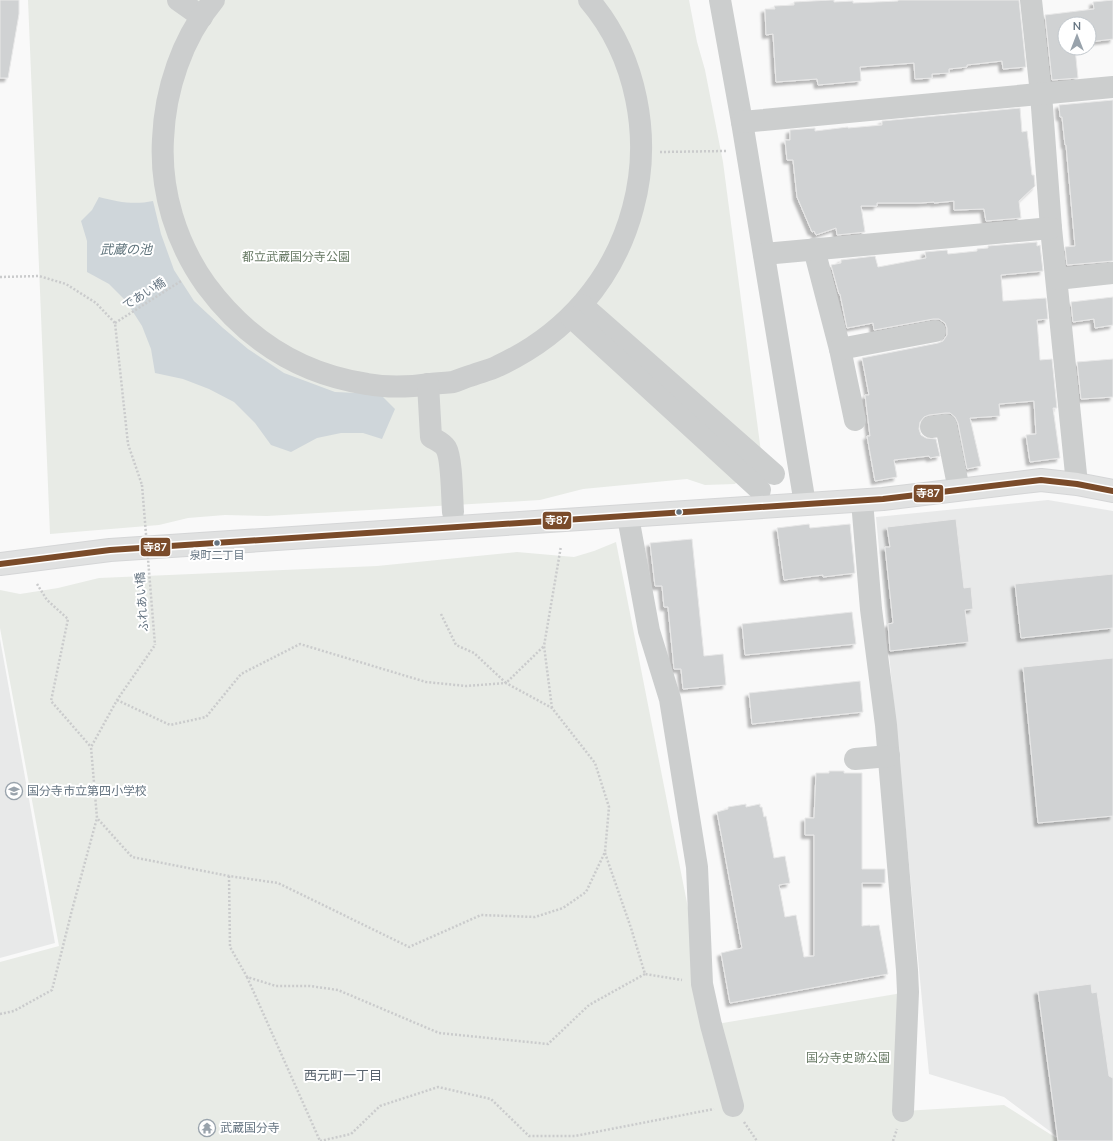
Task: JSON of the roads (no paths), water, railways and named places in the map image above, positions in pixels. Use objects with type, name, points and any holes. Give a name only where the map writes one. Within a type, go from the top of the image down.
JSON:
[{"type":"main road","points":[[0,564],[110,550],[862,501],[1041,480],[1077,484],[1113,491]]},
{"type":"street","points":[[178,0],[208,8],[187,41],[172,78],[164,118],[162,157],[167,197],[178,236],[196,271],[221,306],[252,335],[288,358],[327,375],[368,385],[410,387],[453,382],[497,367],[538,345],[576,311],[591,295],[612,263],[628,228],[638,191],[642,152],[639,114],[630,76],[616,41],[596,8],[589,0]]},
{"type":"street","points":[[720,0],[742,122],[805,504]]},
{"type":"street","points":[[1031,0],[1041,94],[1051,228],[1077,484]]},
{"type":"street","points":[[742,122],[1113,87]]},
{"type":"street","points":[[764,254],[1051,228]]},
{"type":"street","points":[[814,249],[840,349],[854,420]]},
{"type":"street","points":[[1056,279],[1113,273]]},
{"type":"street","points":[[576,311],[767,482]]},
{"type":"street","points":[[840,349],[935,331]]},
{"type":"street","points":[[428,384],[430,437],[439,441],[446,448],[450,464],[452,512]]},
{"type":"street","points":[[931,427],[946,426],[959,490]]},
{"type":"street","points":[[862,501],[871,609],[889,756],[908,992],[903,1111]]},
{"type":"street","points":[[628,516],[649,631],[670,699],[697,867],[702,984],[711,1025],[733,1106]]},
{"type":"street","points":[[854,759],[889,756]]},
{"type":"water","name":"武蔵の池","points":[[99,197],[139,203],[153,201],[161,234],[174,270],[194,301],[248,349],[284,373],[335,392],[380,394],[395,409],[382,439],[363,433],[341,433],[317,438],[291,452],[271,445],[255,423],[234,402],[209,389],[183,379],[155,373],[151,349],[142,326],[126,301],[109,284],[87,272],[87,241],[81,221],[92,210]]},
{"type":"place","name":"泉町二丁目","points":[[217,543]]},
{"type":"place","name":"国分寺市立第四小学校","points":[[14,791]]},
{"type":"place","name":"武蔵国分寺","points":[[207,1128]]},
{"type":"district","name":"西元町一丁目","points":[[343,1075]]},
{"type":"park label","name":"都立武蔵国分寺公園","points":[[296,257]]},
{"type":"park label","name":"国分寺史跡公園","points":[[848,1058]]}]
